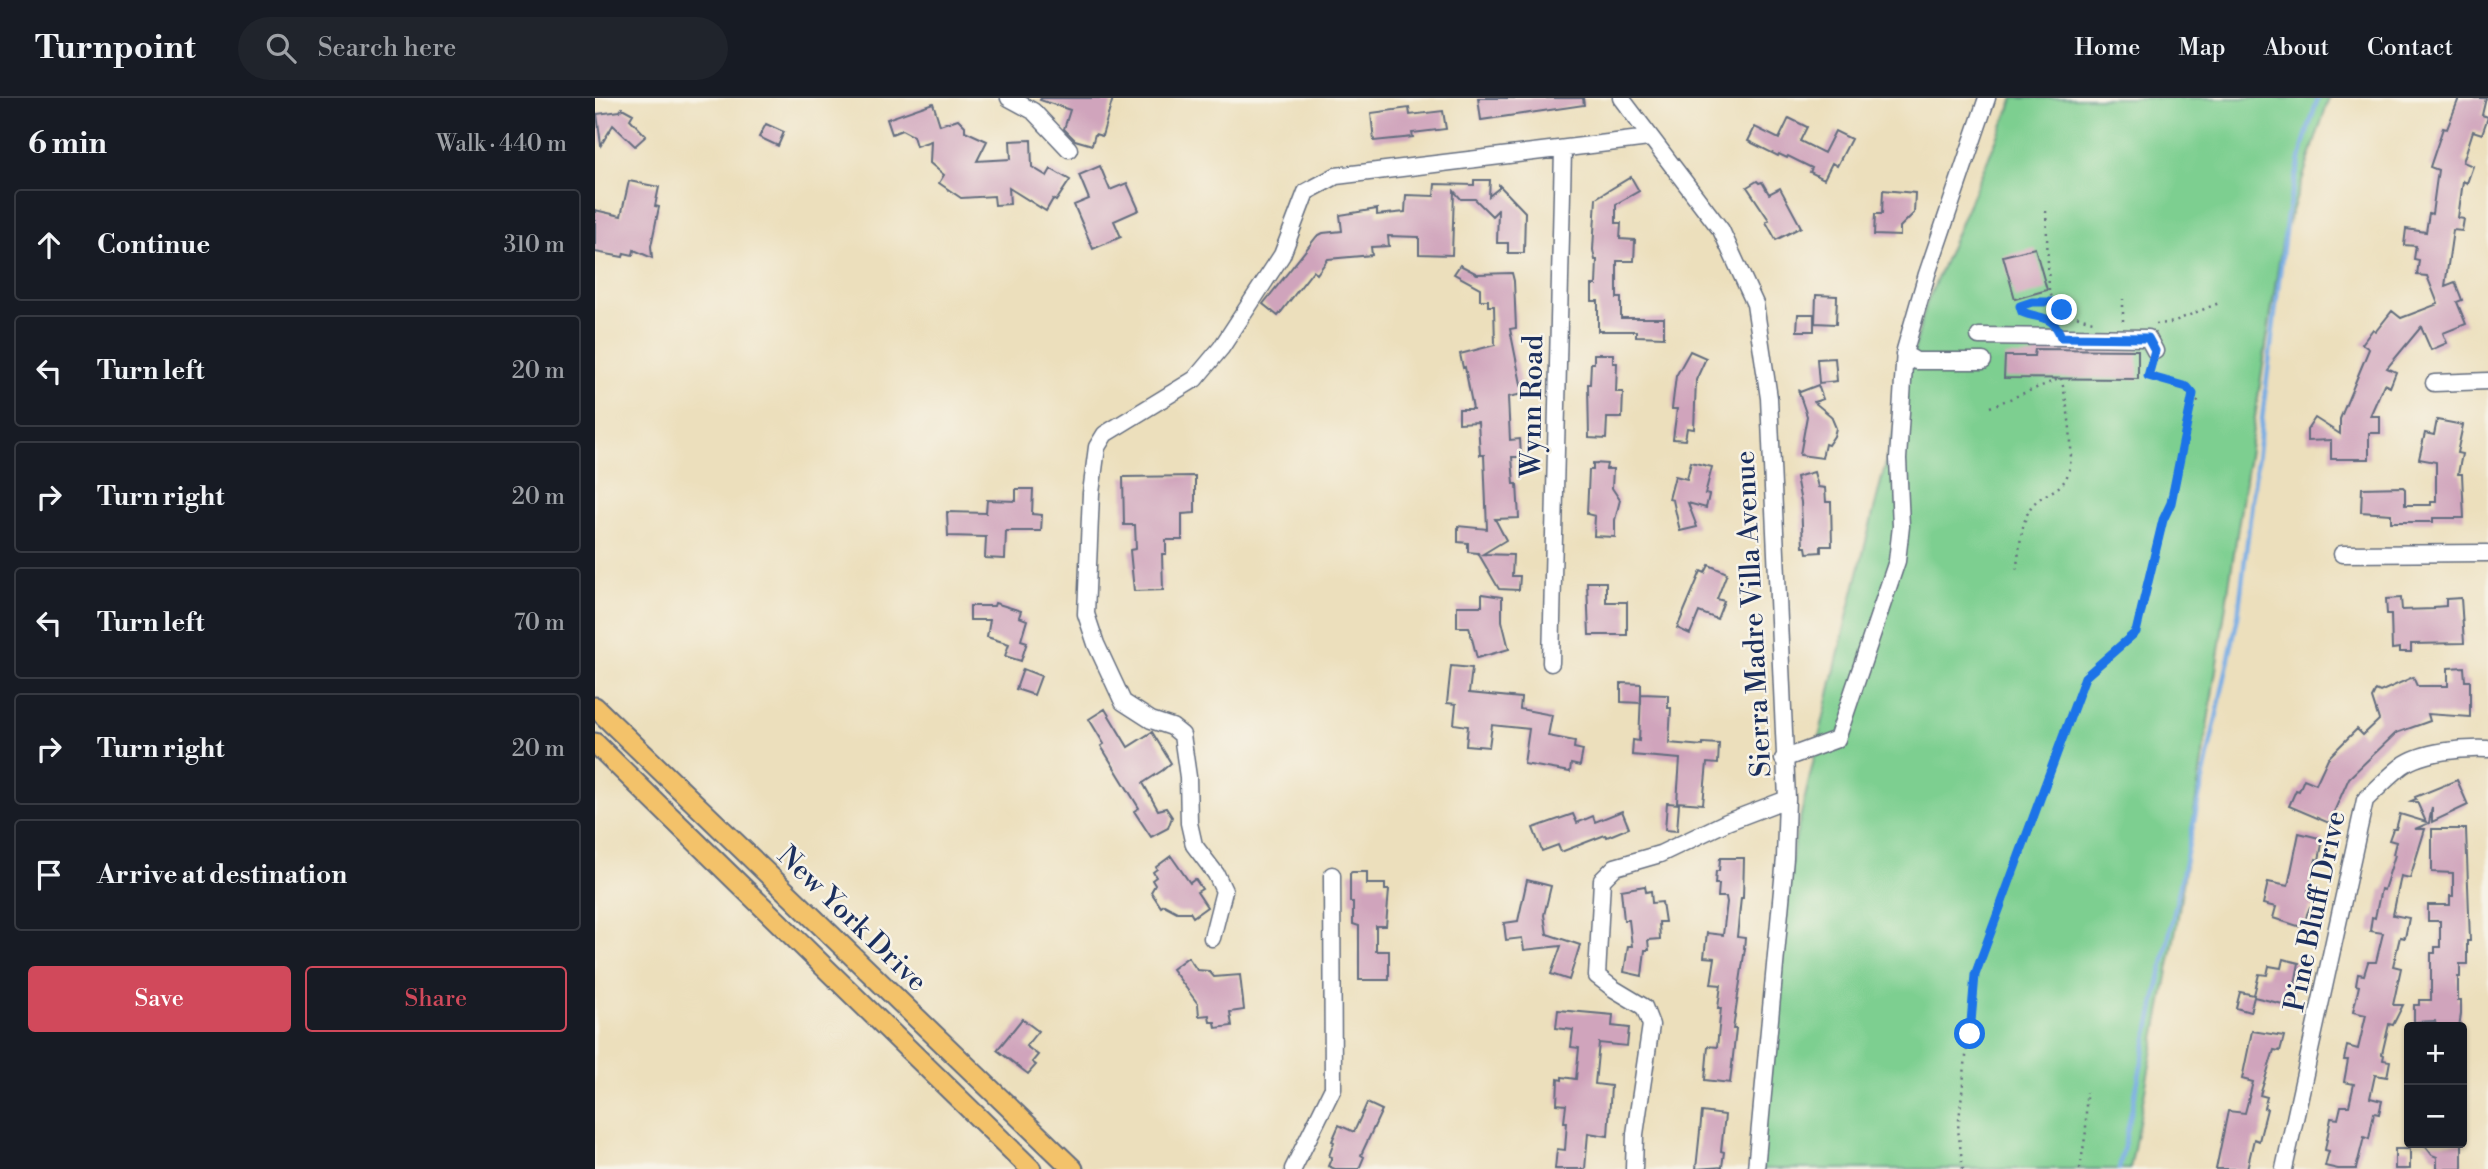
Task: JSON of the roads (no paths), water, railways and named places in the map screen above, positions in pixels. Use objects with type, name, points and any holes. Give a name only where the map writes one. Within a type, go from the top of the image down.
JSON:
[{"type":"main road","name":"New York Drive","points":[[595,707],[1073,1169]]},
{"type":"main road","name":"New York Drive","points":[[595,743],[1031,1169]]},
{"type":"main road","points":[[762,907],[781,888]]},
{"type":"street","points":[[1009,98],[1033,111],[1069,149]]},
{"type":"street","name":"Sierra Madre Villa Avenue","points":[[1621,98],[1721,230],[1755,304],[1769,398],[1783,760],[1787,799],[1785,858],[1756,1169]]},
{"type":"street","points":[[1783,760],[1837,738],[1897,561],[1901,526],[1898,459],[1904,354],[1927,271],[1987,98]]},
{"type":"street","points":[[1212,938],[1224,891],[1216,874],[1194,845],[1189,823],[1188,777],[1182,735],[1173,727],[1151,720],[1123,702],[1096,645],[1086,614],[1091,493],[1097,447],[1105,434],[1195,379],[1221,348],[1282,255],[1306,192],[1336,176],[1649,138]]},
{"type":"street","name":"Wynn Road","points":[[1551,663],[1563,150]]},
{"type":"street","points":[[1979,336],[2148,338],[2155,351]]},
{"type":"street","points":[[1904,354],[1916,361],[1983,361]]},
{"type":"street","points":[[2434,383],[2488,381]]},
{"type":"street","points":[[2341,554],[2488,553]]},
{"type":"street","name":"Pine Bluff Drive","points":[[2284,1169],[2365,800],[2404,764],[2439,752],[2488,749]]},
{"type":"street","points":[[1634,1169],[1635,1134],[1651,1025],[1644,1007],[1597,976],[1602,880],[1615,867],[1660,854],[1727,822],[1787,799]]},
{"type":"street","points":[[1293,1169],[1333,1088],[1332,875]]},
{"type":"waterway","points":[[2119,1169],[2238,616],[2287,215],[2304,142],[2318,98]]}]
